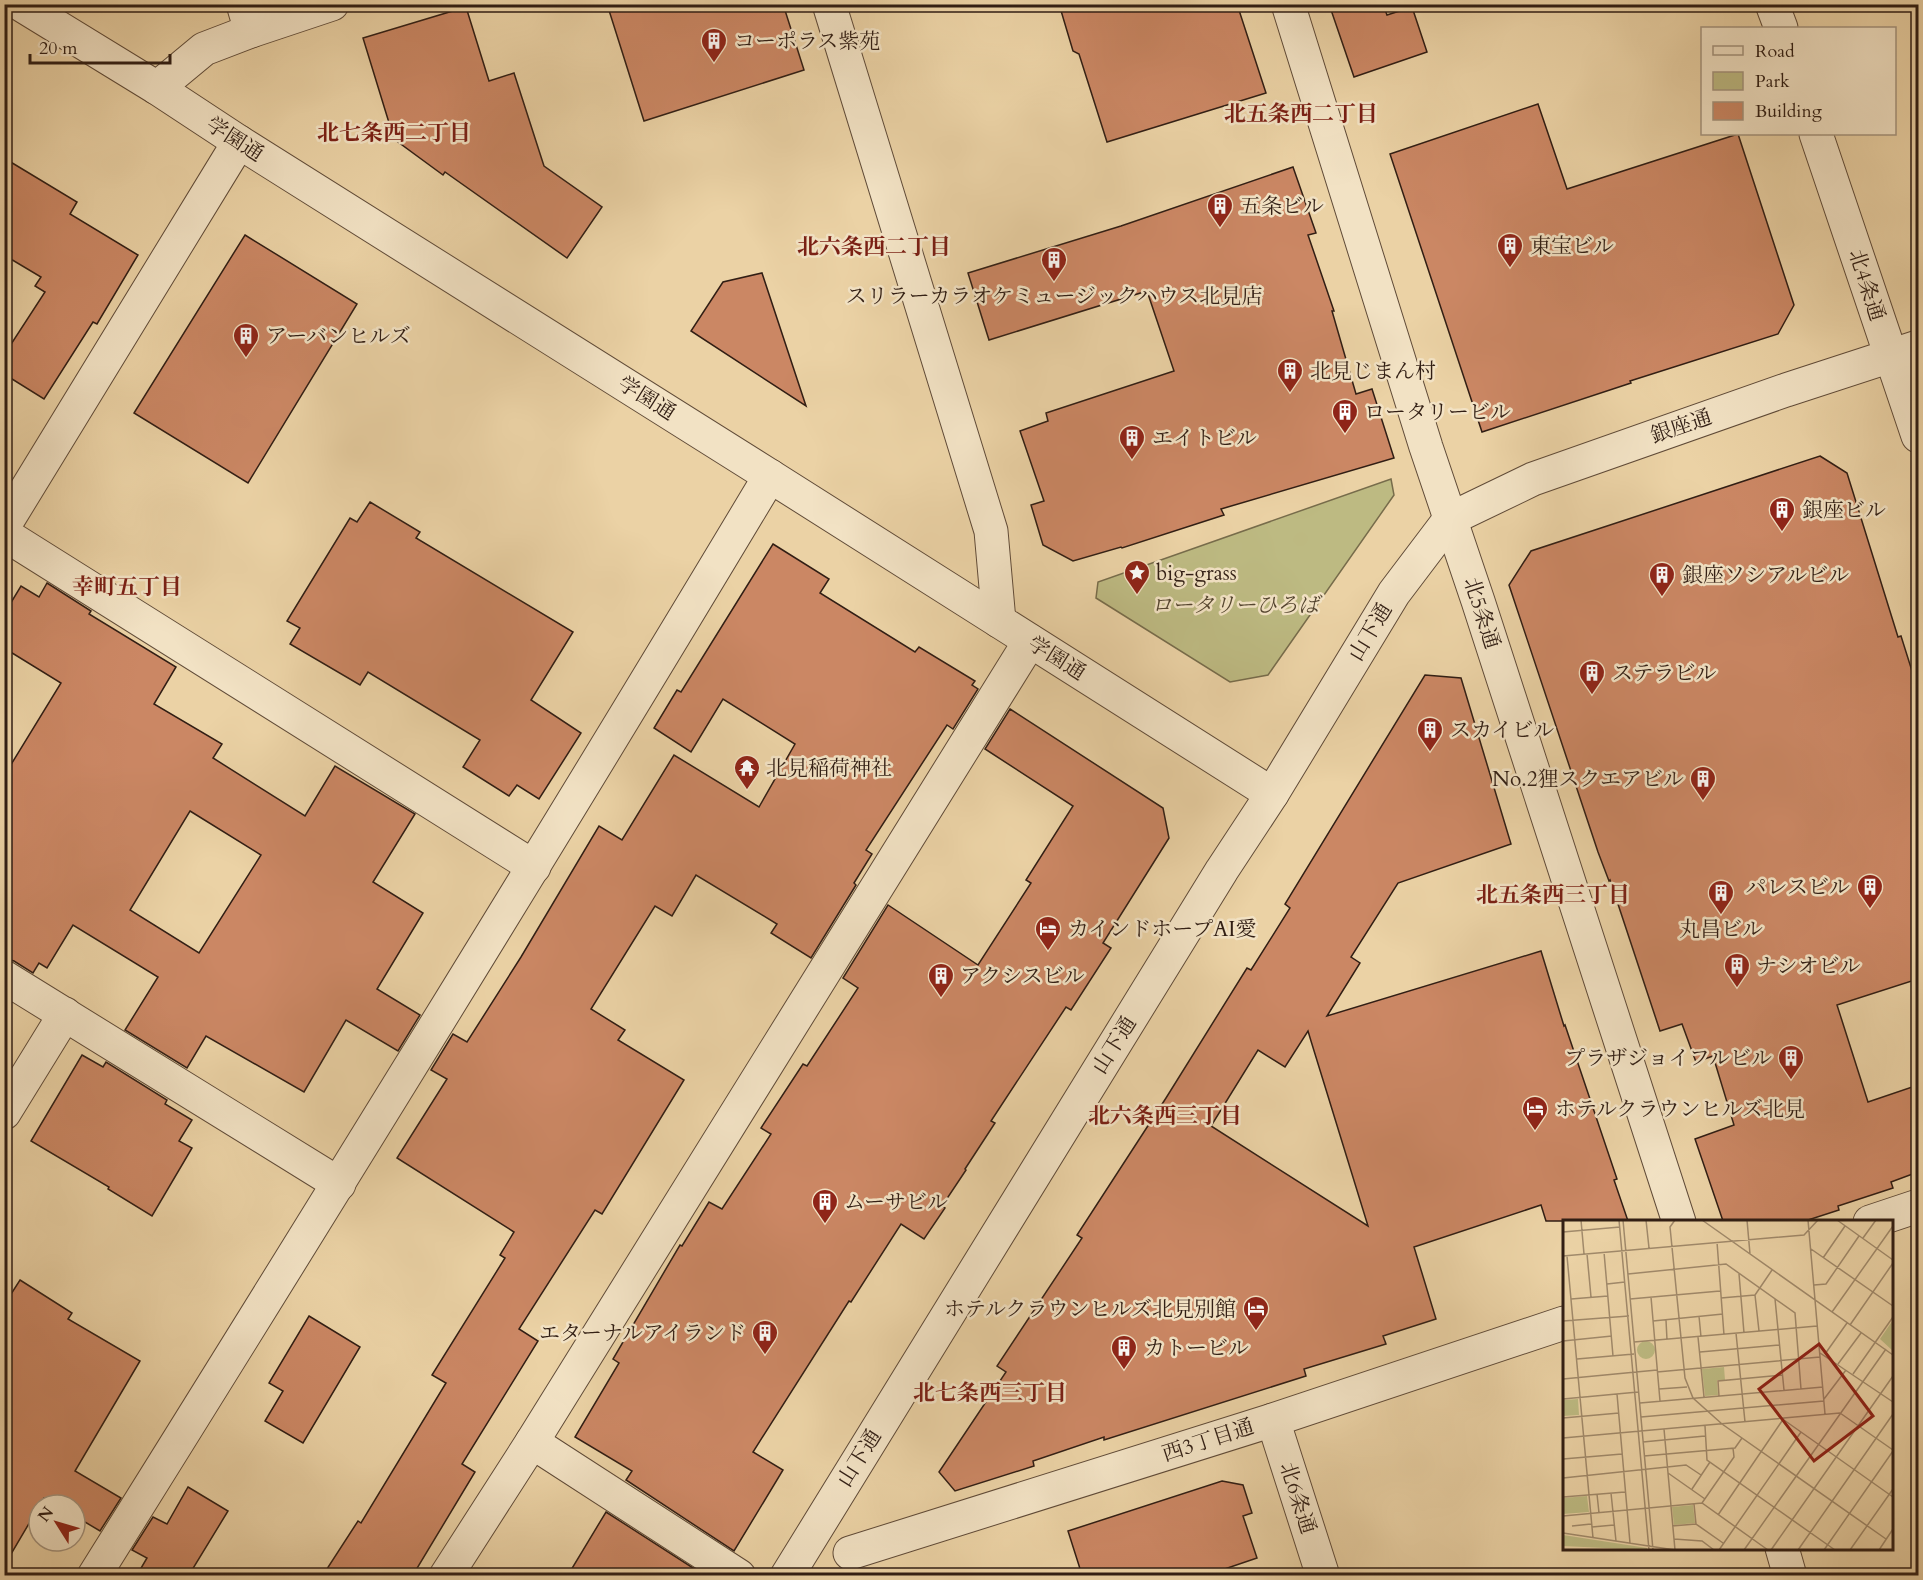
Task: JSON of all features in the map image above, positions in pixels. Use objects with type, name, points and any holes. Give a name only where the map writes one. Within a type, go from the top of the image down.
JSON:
[{"type":"street","name":"学園通","points":[[20,4],[157,88],[1272,794]]},
{"type":"street","points":[[157,88],[247,18],[332,4]]},
{"type":"street","points":[[829,4],[991,531],[999,621]]},
{"type":"street","name":"北5条通","points":[[1288,4],[1450,519],[1679,1220]]},
{"type":"street","points":[[1772,4],[1780,27]]},
{"type":"street","name":"北4条通","points":[[1816,135],[1905,352],[1918,436]]},
{"type":"street","points":[[4,526],[239,142]]},
{"type":"street","name":"銀座通","points":[[1450,519],[1533,479],[1786,390],[1905,352]]},
{"type":"street","points":[[94,1575],[534,867],[770,476]]},
{"type":"street","name":"山下通","points":[[787,1575],[1216,880],[1272,794],[1394,593],[1450,519]]},
{"type":"street","points":[[4,534],[534,867]]},
{"type":"street","points":[[446,1575],[532,1442],[1030,641]]},
{"type":"street","points":[[4,977],[339,1184]]},
{"type":"street","points":[[4,1113],[65,1014]]},
{"type":"street","points":[[1873,1220],[1918,1206]]},
{"type":"street","name":"西3丁目通","points":[[854,1564],[1563,1323]]},
{"type":"street","name":"北6条通","points":[[1273,1420],[1323,1575]]},
{"type":"street","points":[[532,1442],[739,1575]]},
{"type":"street","points":[[814,1531],[854,1564]]},
{"type":"street","points":[[1783,1550],[1790,1575]]},
{"type":"green space","name":"ロータリーひろば","points":[[1391,479],[1394,495],[1268,675],[1230,682],[1096,598],[1098,582]]},
{"type":"building","name":"コーポラス紫苑","points":[[607,4],[783,4],[804,70],[644,121]]},
{"type":"building","points":[[1059,4],[1237,4],[1266,93],[1107,142],[1079,54],[1073,51]]},
{"type":"building","points":[[1329,4],[1383,4],[1387,15],[1412,7],[1427,52],[1354,77]]},
{"type":"building","points":[[466,7],[489,81],[514,73],[544,166],[602,207],[567,258],[445,172],[443,175],[394,139],[363,38]]},
{"type":"building","points":[[1538,104],[1567,189],[1738,135],[1794,305],[1778,334],[1630,381],[1631,383],[1482,432],[1390,154]]},
{"type":"building","points":[[4,158],[77,202],[70,214],[138,255],[97,324],[93,322],[44,399],[4,374],[4,355],[45,292],[35,286],[41,277],[4,255]]},
{"type":"building","points":[[1293,167],[1316,233],[1308,235],[1334,311],[1332,311],[1356,394],[1372,389],[1394,458],[1221,509],[1224,515],[1122,548],[1073,561],[1043,545],[1031,505],[1044,501],[1020,431],[1048,421],[1046,413],[1174,371],[1147,291],[989,340],[968,273],[1121,226]]},
{"type":"building","name":"アーバンヒルズ","points":[[245,235],[357,304],[248,483],[134,413]]},
{"type":"building","points":[[762,273],[806,406],[691,331],[723,282]]},
{"type":"building","points":[[1820,456],[1847,473],[1898,637],[1901,636],[1918,690],[1918,979],[1837,1005],[1868,1102],[1918,1085],[1918,1172],[1891,1182],[1893,1188],[1838,1206],[1839,1210],[1808,1220],[1723,1220],[1695,1139],[1734,1125],[1713,1056],[1696,1062],[1682,1024],[1660,1031],[1509,585],[1531,551]]},
{"type":"building","points":[[370,502],[420,532],[416,538],[573,632],[531,700],[581,733],[539,799],[517,785],[509,796],[463,767],[480,740],[368,672],[360,685],[290,644],[300,628],[287,621],[350,518],[357,522]]},
{"type":"building","points":[[773,544],[829,579],[820,593],[915,652],[919,647],[975,681],[972,685],[978,689],[953,729],[947,725],[866,850],[872,854],[854,883],[856,885],[811,958],[771,933],[777,924],[696,875],[672,916],[655,906],[591,1009],[625,1030],[618,1040],[684,1080],[602,1214],[595,1210],[519,1329],[538,1341],[462,1464],[475,1472],[413,1575],[323,1575],[358,1521],[361,1523],[446,1383],[432,1375],[505,1258],[500,1255],[514,1232],[397,1158],[447,1079],[431,1070],[453,1034],[467,1042],[599,826],[622,840],[674,755],[759,807],[795,744],[723,699],[691,752],[654,728],[677,690],[681,692]]},
{"type":"building","points":[[47,583],[91,611],[89,614],[176,667],[154,704],[222,744],[213,758],[305,816],[335,766],[415,814],[373,882],[423,913],[377,989],[420,1015],[398,1051],[346,1020],[304,1092],[206,1036],[187,1068],[125,1030],[158,977],[73,925],[47,968],[39,963],[33,973],[14,961],[4,958],[4,776],[61,683],[4,648],[4,614],[21,586],[39,597]],"holes":[[[190,811],[261,855],[199,953],[130,910]]]},
{"type":"building","points":[[1425,675],[1461,678],[1511,844],[1398,883],[1351,957],[1360,963],[1327,1016],[1541,951],[1564,1026],[1617,1179],[1614,1180],[1628,1220],[1546,1221],[1541,1205],[1414,1247],[1436,1319],[1383,1336],[1386,1344],[1304,1369],[1306,1376],[1104,1440],[1104,1437],[1033,1461],[1034,1466],[955,1491],[939,1472],[1006,1372],[997,1366],[1082,1238],[1077,1235],[1247,968],[1251,970],[1290,908],[1285,904]],"holes":[[[1308,1031],[1368,1226],[1211,1126],[1258,1050],[1285,1067]]]},
{"type":"building","points":[[1010,709],[1163,808],[1169,838],[1103,943],[1111,948],[1071,1010],[1066,1007],[991,1121],[995,1123],[942,1206],[945,1208],[924,1239],[901,1224],[753,1452],[783,1470],[734,1551],[626,1480],[632,1471],[575,1437],[619,1363],[613,1359],[680,1245],[682,1246],[709,1202],[722,1209],[771,1134],[761,1128],[803,1064],[807,1066],[858,988],[843,978],[888,905],[978,965],[1031,883],[1026,880],[1073,806],[985,749]]},
{"type":"building","points":[[82,1055],[103,1067],[106,1062],[167,1100],[165,1104],[192,1120],[179,1141],[192,1148],[152,1216],[108,1189],[109,1187],[31,1141]]},
{"type":"building","points":[[20,1280],[72,1313],[68,1319],[140,1361],[75,1471],[121,1498],[100,1531],[87,1523],[87,1493],[27,1493],[27,1527],[4,1566],[4,1305]]},
{"type":"building","points":[[309,1316],[360,1347],[303,1443],[265,1421],[283,1391],[269,1383]]},
{"type":"building","points":[[1222,1481],[1243,1485],[1252,1513],[1243,1516],[1257,1558],[1207,1575],[1082,1575],[1068,1531]]},
{"type":"building","points":[[188,1487],[228,1511],[189,1575],[137,1575],[147,1558],[132,1550],[153,1517],[167,1524]]},
{"type":"building","points":[[606,1512],[704,1575],[568,1575]]},
{"type":"place","name":"コーポラス紫苑","points":[[714,64]]},
{"type":"place","name":"五条ビル","points":[[1220,229]]},
{"type":"place","name":"東宝ビル","points":[[1510,269]]},
{"type":"place","name":"スリラーカラオケミュージックハウス北見店","points":[[1054,283]]},
{"type":"place","name":"アーバンヒルズ","points":[[246,359]]},
{"type":"place","name":"北見じまん村","points":[[1290,394]]},
{"type":"place","name":"ロータリービル","points":[[1345,435]]},
{"type":"place","name":"エイトビル","points":[[1132,461]]},
{"type":"place","name":"銀座ビル","points":[[1782,533]]},
{"type":"place","name":"big-grass","points":[[1137,596]]},
{"type":"place","name":"銀座ソシアルビル","points":[[1662,598]]},
{"type":"place","name":"ステラビル","points":[[1592,696]]},
{"type":"place","name":"スカイビル","points":[[1430,753]]},
{"type":"place","name":"北見稲荷神社","points":[[747,791]]},
{"type":"place","name":"No.2狸スクエアビル","points":[[1703,802]]},
{"type":"place","name":"パレスビル","points":[[1870,910]]},
{"type":"place","name":"丸昌ビル","points":[[1721,916]]},
{"type":"place","name":"カインドホープAI愛","points":[[1048,952]]},
{"type":"place","name":"ナシオビル","points":[[1737,989]]},
{"type":"place","name":"アクシスビル","points":[[941,999]]},
{"type":"place","name":"プラザジョイフルビル","points":[[1791,1081]]},
{"type":"place","name":"ホテルクラウンヒルズ北見","points":[[1535,1132]]},
{"type":"place","name":"ムーサビル","points":[[825,1225]]},
{"type":"place","name":"ホテルクラウンヒルズ北見別館","points":[[1256,1332]]},
{"type":"place","name":"エターナルアイランド","points":[[765,1356]]},
{"type":"place","name":"カトービル","points":[[1124,1371]]},
{"type":"district","name":"北五条西二丁目","points":[[1301,113]]},
{"type":"district","name":"北七条西二丁目","points":[[394,132]]},
{"type":"district","name":"北六条西二丁目","points":[[874,246]]},
{"type":"district","name":"幸町五丁目","points":[[127,586]]},
{"type":"district","name":"北五条西三丁目","points":[[1553,894]]},
{"type":"district","name":"北六条西三丁目","points":[[1165,1115]]},
{"type":"district","name":"北七条西三丁目","points":[[990,1392]]}]
